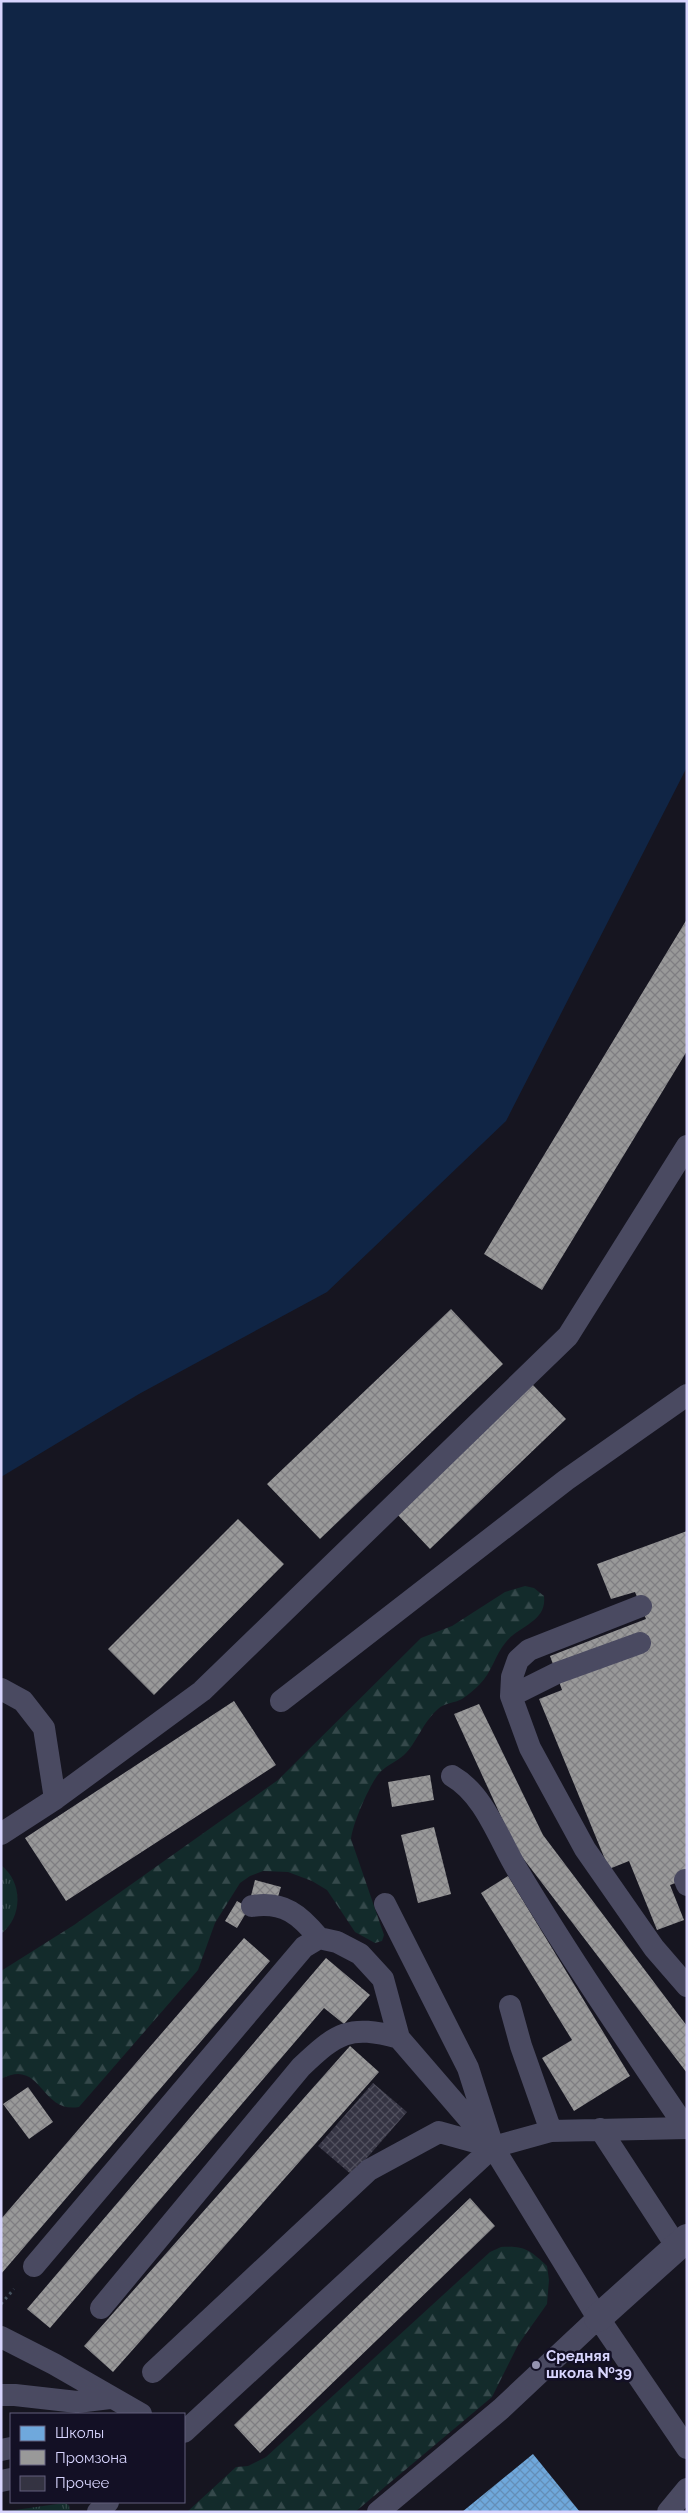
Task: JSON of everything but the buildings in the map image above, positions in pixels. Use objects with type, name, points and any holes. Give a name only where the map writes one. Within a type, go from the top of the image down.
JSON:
[{"type":"street","points":[[598,2318],[682,2242]]},
{"type":"lane","points":[[1,1834],[55,1799],[202,1691],[568,1336],[687,1146]]},
{"type":"lane","points":[[281,1701],[566,1480],[687,1395]]},
{"type":"lane","points":[[641,1606],[529,1650],[518,1660],[512,1677],[511,1696],[530,1748],[654,1948],[687,1986]]},
{"type":"lane","points":[[511,1696],[557,1673],[640,1643]]},
{"type":"lane","points":[[1,1689],[23,1701],[44,1728],[55,1799]]},
{"type":"lane","points":[[452,1776],[460,1780],[477,1799],[517,1870],[686,2128]]},
{"type":"lane","points":[[252,1906],[264,1904],[287,1909],[304,1919],[319,1938],[337,1942],[360,1954],[383,1979],[399,2038],[493,2147],[598,2318],[687,2448]]},
{"type":"lane","points":[[385,1904],[468,2068],[493,2147]]},
{"type":"lane","points":[[34,2266],[304,1947],[319,1938]]},
{"type":"lane","points":[[510,2006],[521,2046],[551,2132]]},
{"type":"lane","points":[[101,2308],[302,2067],[329,2041],[346,2032],[377,2032],[399,2038]]},
{"type":"lane","points":[[185,2431],[493,2147],[551,2132],[600,2129],[686,2128]]},
{"type":"lane","points":[[600,2129],[682,2242]]},
{"type":"lane","points":[[153,2372],[369,2170],[439,2132],[493,2147]]},
{"type":"lane","points":[[378,2512],[500,2409],[598,2318]]},
{"type":"lane","points":[[1,2338],[54,2364],[110,2398],[139,2413]]},
{"type":"lane","points":[[1,2395],[77,2402],[110,2398]]},
{"type":"lane","points":[[668,2512],[687,2489]]},
{"type":"green space","points":[[525,1586],[534,1588],[544,1596],[544,1605],[541,1612],[506,1642],[488,1674],[478,1686],[462,1699],[443,1705],[432,1715],[409,1750],[377,1776],[361,1806],[351,1839],[384,1935],[382,1941],[375,1943],[355,1932],[327,1890],[312,1881],[288,1872],[263,1871],[250,1876],[240,1883],[215,1923],[198,1970],[79,2107],[66,2107],[56,2102],[25,2075],[15,2074],[1,2079],[1,1971],[74,1925],[278,1780],[421,1638],[452,1626],[505,1592]]},
{"type":"green space","points":[[1,1865],[13,1881],[17,1900],[13,1918],[1,1934]]},
{"type":"green space","points":[[501,2247],[522,2248],[536,2256],[547,2266],[549,2280],[547,2304],[518,2345],[492,2397],[355,2512],[187,2512],[236,2467],[248,2466],[266,2457],[490,2252]]},
{"type":"green space","points":[[64,2503],[69,2505],[70,2512],[1,2512]]},
{"type":"water","points":[[1,1],[687,1],[687,767],[506,1121],[327,1292],[139,1394],[1,1477]]},
{"type":"place","name":"Средняя школа №39","points":[[536,2365]]}]
